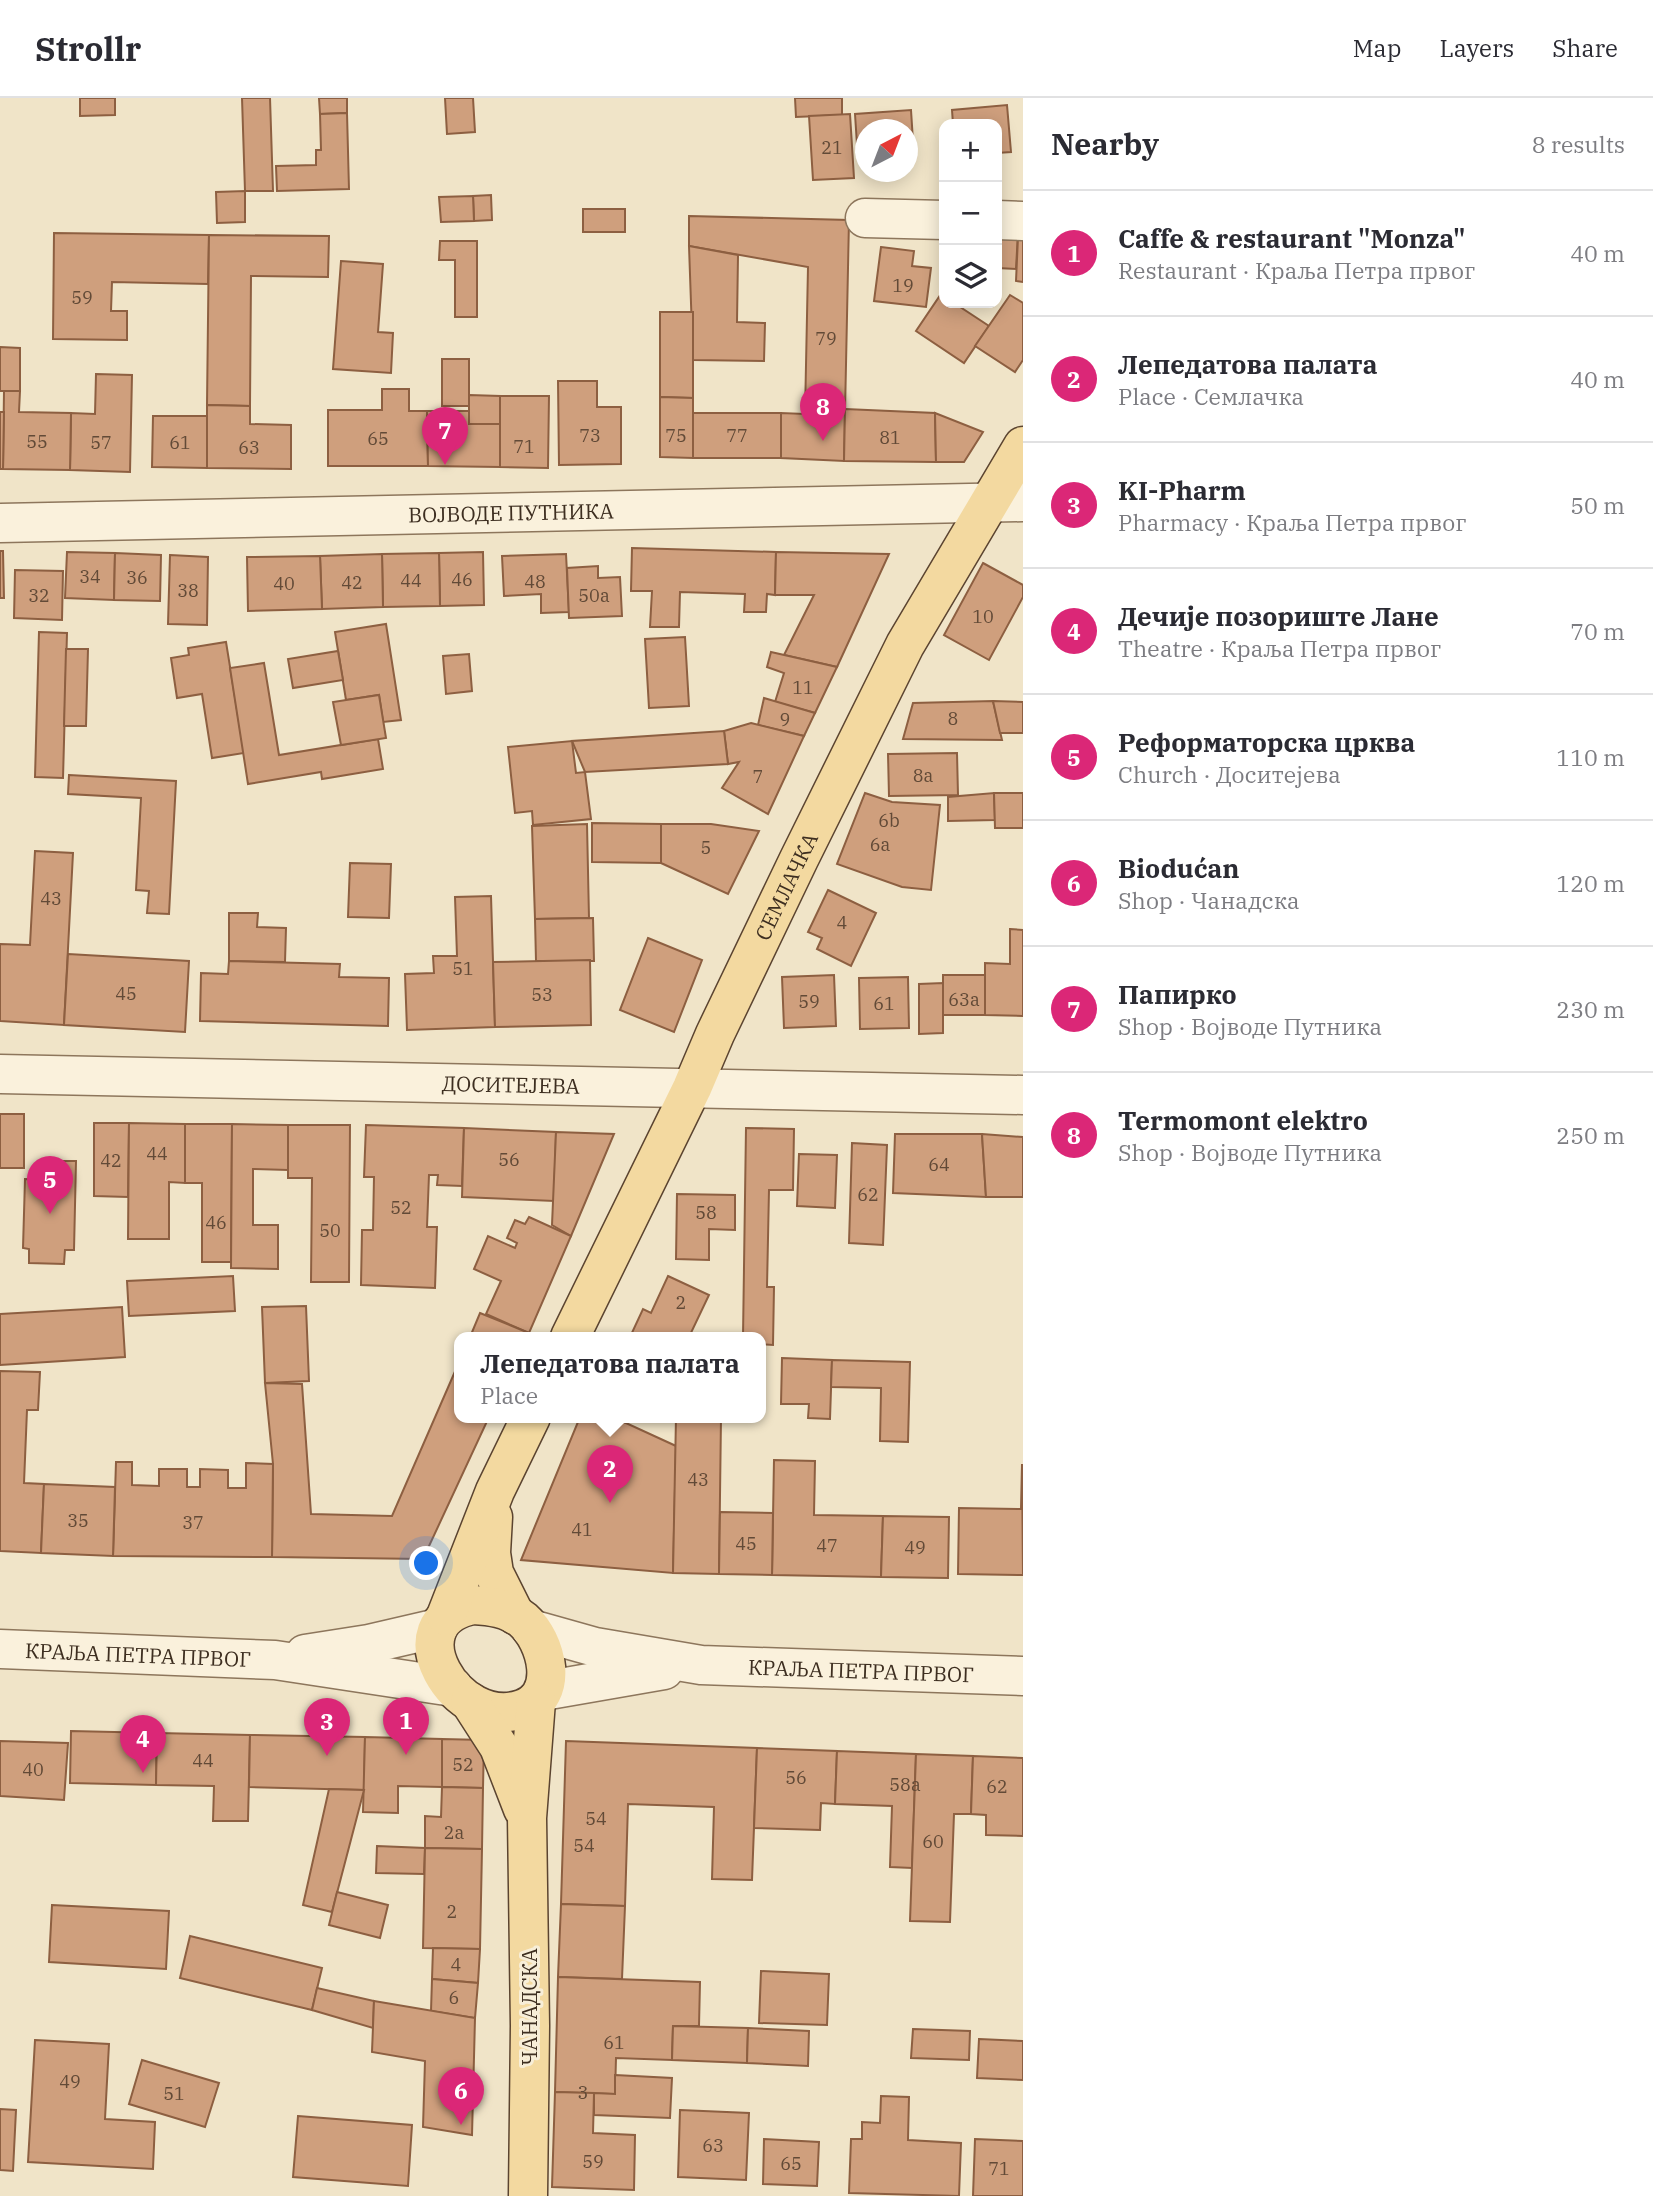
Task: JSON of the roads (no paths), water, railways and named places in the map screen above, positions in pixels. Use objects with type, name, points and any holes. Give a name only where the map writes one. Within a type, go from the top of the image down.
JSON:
[{"type":"main road","name":"СЕМЛАЧКА","points":[[572,1332],[692,1088],[793,871],[905,645],[1005,502],[1023,446]]},
{"type":"main road","points":[[495,1491],[491,1553],[494,1573],[545,1656],[546,1674],[540,1696],[529,1707],[500,1713],[480,1708],[446,1679],[438,1663],[435,1644],[495,1491],[528,1423]]},
{"type":"main road","points":[[442,1622],[461,1607],[473,1605],[492,1606],[523,1622]]},
{"type":"main road","name":"ЧАНАДСКА","points":[[461,1694],[499,1747],[527,1818]]},
{"type":"main road","name":"ЧАНАДСКА","points":[[528,2196],[530,2026],[527,1818],[540,1696]]},
{"type":"street","points":[[865,218],[939,220]]},
{"type":"street","points":[[1002,220],[1023,221]]},
{"type":"street","name":"ВОЈВОДЕ ПУТНИКА","points":[[0,523],[1005,502]]},
{"type":"street","name":"ДОСИТЕЈЕВА","points":[[0,1074],[1023,1095]]},
{"type":"street","name":"КРАЉА ПЕТРА ПРВОГ","points":[[275,1660],[369,1644],[442,1622]]},
{"type":"street","name":"КРАЉА ПЕТРА ПРВОГ","points":[[523,1622],[595,1647],[701,1665],[1023,1676]]},
{"type":"street","name":"КРАЉА ПЕТРА ПРВОГ","points":[[0,1649],[275,1660],[461,1694]]},
{"type":"street","name":"КРАЉА ПЕТРА ПРВОГ","points":[[540,1696],[639,1672],[701,1665]]},
{"type":"place","name":"Termomont elektro","points":[[823,441]]},
{"type":"place","name":"Папирко","points":[[445,465]]},
{"type":"place","name":"Реформаторска црква","points":[[50,1214]]},
{"type":"place","name":"Лепедатова палата","points":[[610,1503]]},
{"type":"place","name":"Caffe & restaurant \"Monza\"","points":[[406,1755]]},
{"type":"place","name":"KI-Pharm","points":[[327,1756]]},
{"type":"place","name":"Дечије позориште Лане","points":[[143,1773]]},
{"type":"place","name":"Biodućan","points":[[461,2125]]}]
